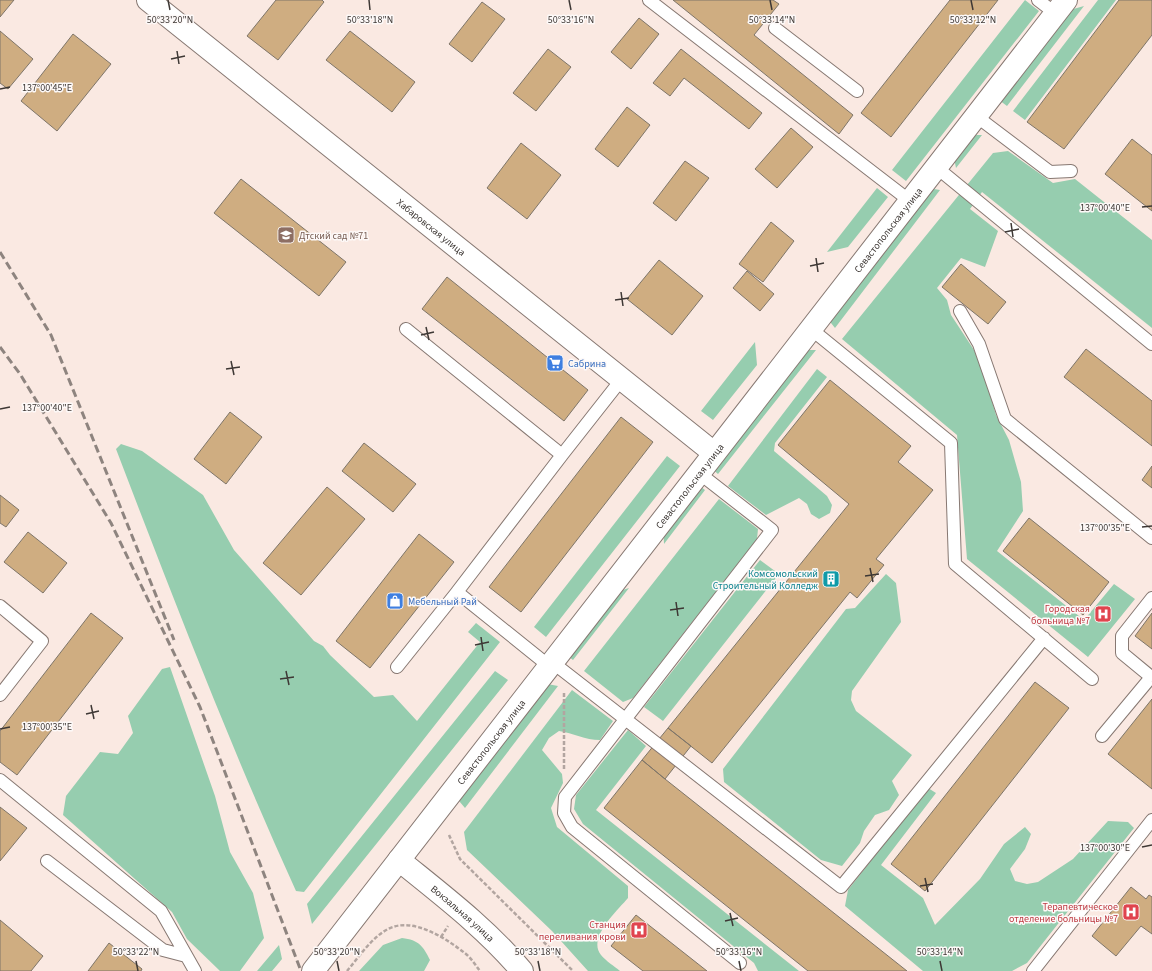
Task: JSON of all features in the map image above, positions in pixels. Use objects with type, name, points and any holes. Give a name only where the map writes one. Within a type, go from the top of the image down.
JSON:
[{"type":"street","name":"Хабаровская улица","points":[[148,0],[714,453]]},
{"type":"street","name":"Севастопольская улица","points":[[313,971],[1060,7]]},
{"type":"street","name":"Вокзальная улица","points":[[399,860],[463,912],[511,958],[522,971]]},
{"type":"lane","points":[[649,0],[910,201]]},
{"type":"lane","points":[[1038,0],[1060,7]]},
{"type":"lane","points":[[775,28],[856,91]]},
{"type":"lane","points":[[976,116],[1050,172],[1071,171]]},
{"type":"lane","points":[[936,167],[1152,344]]},
{"type":"lane","points":[[960,311],[979,344],[1005,419],[1152,538]]},
{"type":"lane","points":[[406,329],[562,455]]},
{"type":"lane","points":[[811,329],[951,443],[955,564],[1092,679]]},
{"type":"lane","points":[[397,667],[621,380]]},
{"type":"lane","points":[[699,473],[772,530],[565,797],[564,813],[572,827],[740,962]]},
{"type":"lane","points":[[457,592],[626,719],[841,887],[1044,638]]},
{"type":"lane","points":[[1102,736],[1151,676],[1122,653],[1122,636],[1152,598]]},
{"type":"lane","points":[[0,606],[42,641],[0,695]]},
{"type":"lane","points":[[0,780],[160,911],[195,971]]},
{"type":"lane","points":[[1033,971],[1152,820]]},
{"type":"lane","points":[[47,861],[163,950],[186,956]]},
{"type":"path","points":[[564,686],[565,797]]},
{"type":"path","points":[[449,835],[460,859],[572,971]]},
{"type":"path","points":[[441,937],[450,924]]},
{"type":"path","points":[[347,971],[371,943],[388,929],[400,925],[419,927],[441,937],[467,955],[480,971]]},
{"type":"green space","points":[[1025,0],[1039,11],[906,181],[892,170]]},
{"type":"green space","points":[[1098,0],[1116,0],[1025,120],[1013,111]]},
{"type":"green space","points":[[1084,6],[1007,106],[999,100],[1070,10]]},
{"type":"green space","points":[[982,135],[956,168],[954,158],[971,136]]},
{"type":"green space","points":[[1008,151],[1053,183],[1075,179],[1152,240],[1152,328],[982,192],[970,209],[998,231],[985,267],[961,258],[937,288],[947,300],[951,315],[974,350],[985,377],[996,415],[1009,440],[1021,482],[1023,511],[997,551],[1084,620],[1114,584],[1135,599],[1088,657],[967,559],[957,435],[842,339],[993,153]]},
{"type":"green space","points":[[877,188],[888,197],[848,247],[827,252]]},
{"type":"green space","points":[[934,189],[940,190],[835,328],[831,323],[830,317],[928,191]]},
{"type":"green space","points":[[755,342],[757,365],[713,420],[701,411]]},
{"type":"green space","points":[[808,350],[816,350],[718,474],[711,468]]},
{"type":"green space","points":[[817,369],[827,377],[775,443],[774,451],[827,496],[832,505],[830,513],[819,519],[811,514],[807,504],[799,498],[766,515],[728,486]]},
{"type":"green space","points":[[121,444],[142,451],[203,495],[234,550],[314,641],[323,646],[330,655],[374,697],[393,695],[417,721],[480,642],[468,632],[476,623],[500,642],[304,892],[296,891],[225,727],[116,449]]},
{"type":"green space","points":[[667,456],[680,466],[546,637],[534,627]]},
{"type":"green space","points":[[696,483],[705,490],[664,544],[663,526]]},
{"type":"green space","points":[[719,499],[758,529],[757,539],[633,698],[623,702],[584,671]]},
{"type":"green space","points":[[760,560],[779,574],[663,721],[644,707]]},
{"type":"green space","points":[[886,574],[896,583],[901,622],[852,691],[851,700],[856,711],[912,755],[892,781],[899,795],[889,810],[875,815],[864,831],[860,843],[842,866],[821,860],[724,782],[723,769],[846,609],[855,608]]},
{"type":"green space","points":[[629,588],[573,660],[565,654],[613,593]]},
{"type":"green space","points":[[170,667],[215,796],[230,852],[253,893],[264,938],[240,971],[220,971],[187,939],[172,912],[63,815],[66,796],[100,752],[118,754],[133,733],[128,716],[162,669]]},
{"type":"green space","points":[[495,671],[508,680],[312,924],[307,904]]},
{"type":"green space","points":[[542,683],[558,686],[465,808],[454,795]]},
{"type":"green space","points":[[572,690],[613,721],[600,740],[589,739],[559,731],[549,738],[542,750],[562,774],[563,783],[551,808],[557,827],[628,886],[628,898],[605,925],[600,933],[598,941],[598,948],[601,955],[620,971],[588,971],[552,931],[467,850],[464,832]]},
{"type":"green space","points":[[628,730],[646,746],[596,810],[799,971],[758,971],[754,963],[583,824],[574,809],[576,795]]},
{"type":"green space","points":[[928,788],[936,793],[881,865],[923,898],[935,925],[980,879],[1004,844],[1025,827],[1031,834],[1025,849],[1010,869],[1015,881],[1027,884],[1038,882],[1073,859],[1108,821],[1128,822],[1134,828],[1027,963],[1012,971],[923,971],[845,906],[848,890]]},
{"type":"green space","points":[[402,938],[413,940],[423,947],[430,960],[424,971],[359,971],[383,945]]},
{"type":"green space","points":[[279,945],[282,959],[272,971],[257,971]]},
{"type":"building","points":[[0,0],[14,0],[0,17]]},
{"type":"building","points":[[276,0],[322,0],[324,2],[278,60],[247,36]]},
{"type":"building","points":[[673,0],[773,0],[779,4],[754,35],[853,115],[839,134]]},
{"type":"building","points":[[950,0],[998,0],[891,137],[861,113]]},
{"type":"building","points":[[1119,0],[1152,0],[1152,35],[1064,149],[1027,122]]},
{"type":"building","points":[[482,2],[505,19],[472,62],[449,44]]},
{"type":"building","points":[[639,18],[659,34],[631,69],[611,52]]},
{"type":"building","points":[[0,31],[33,59],[8,89],[0,83]]},
{"type":"building","points":[[350,31],[415,82],[392,112],[326,60]]},
{"type":"building","points":[[73,34],[111,64],[57,131],[21,101]]},
{"type":"building","points":[[548,49],[571,67],[536,111],[513,93]]},
{"type":"building","points":[[681,49],[762,113],[749,129],[684,78],[670,96],[653,83]]},
{"type":"building","points":[[627,107],[650,125],[618,167],[595,149]]},
{"type":"building","points":[[791,128],[813,147],[777,188],[755,169]]},
{"type":"building","points":[[1132,139],[1152,155],[1152,211],[1105,174]]},
{"type":"building","points":[[521,143],[561,175],[527,219],[487,188]]},
{"type":"building","points":[[685,161],[709,178],[676,221],[653,203]]},
{"type":"building","points":[[241,179],[346,262],[319,296],[214,213]]},
{"type":"building","points":[[771,222],[794,241],[763,282],[739,264]]},
{"type":"building","points":[[659,260],[703,296],[672,335],[627,299]]},
{"type":"building","points":[[961,264],[1006,302],[988,324],[942,287]]},
{"type":"building","points":[[747,271],[774,294],[760,311],[733,288]]},
{"type":"building","points":[[447,277],[588,390],[564,421],[422,309]]},
{"type":"building","points":[[1086,349],[1152,401],[1152,446],[1064,377]]},
{"type":"building","name":"Комсомольский Строительный Колледж","points":[[830,380],[911,446],[898,462],[933,490],[876,559],[884,565],[857,598],[850,592],[712,763],[668,728],[849,504],[778,445]]},
{"type":"building","points":[[230,412],[262,437],[226,484],[194,459]]},
{"type":"building","points":[[621,417],[653,442],[521,612],[489,587]]},
{"type":"building","points":[[364,443],[416,484],[393,512],[342,471]]},
{"type":"building","points":[[1152,466],[1152,488],[1142,480]]},
{"type":"building","points":[[327,487],[365,519],[301,595],[263,563]]},
{"type":"building","points":[[0,495],[19,510],[6,527],[0,523]]},
{"type":"building","points":[[1029,518],[1109,582],[1083,615],[1003,551]]},
{"type":"building","points":[[28,532],[67,563],[43,593],[4,562]]},
{"type":"building","name":"Мебельный Рай","points":[[419,534],[454,562],[370,668],[336,641]]},
{"type":"building","points":[[91,613],[123,638],[17,775],[0,762],[0,731]]},
{"type":"building","points":[[1152,613],[1152,649],[1135,636]]},
{"type":"building","points":[[1035,682],[1069,708],[925,891],[891,864]]},
{"type":"building","points":[[1152,699],[1152,789],[1108,754]]},
{"type":"building","points":[[668,728],[691,746],[665,779],[642,760]]},
{"type":"building","points":[[642,760],[907,971],[808,971],[604,808]]},
{"type":"building","points":[[0,807],[27,828],[0,861]]},
{"type":"building","name":"Терапевтическое отделение больницы №7","points":[[1131,887],[1146,899],[1149,895],[1152,897],[1152,934],[1141,926],[1116,956],[1092,936]]},
{"type":"building","name":"Станция переливания крови","points":[[636,915],[707,971],[643,971],[611,946]]},
{"type":"building","points":[[0,920],[43,956],[31,971],[0,971]]},
{"type":"building","points":[[109,943],[142,969],[141,971],[88,971]]},
{"type":"railway","points":[[0,252],[51,335],[174,640]]},
{"type":"railway","points":[[0,347],[20,374],[111,523],[200,707],[301,971]]},
{"type":"place","name":"Дтский сад №71","points":[[286,235]]},
{"type":"place","name":"Сабрина","points":[[555,363]]},
{"type":"place","name":"Комсомольский Строительный Колледж","points":[[831,579]]},
{"type":"place","name":"Мебельный Рай","points":[[395,601]]},
{"type":"place","name":"Городская больница №7","points":[[1103,614]]},
{"type":"place","name":"Терапевтическое отделение больницы №7","points":[[1131,912]]},
{"type":"place","name":"Станция переливания крови","points":[[639,930]]}]
